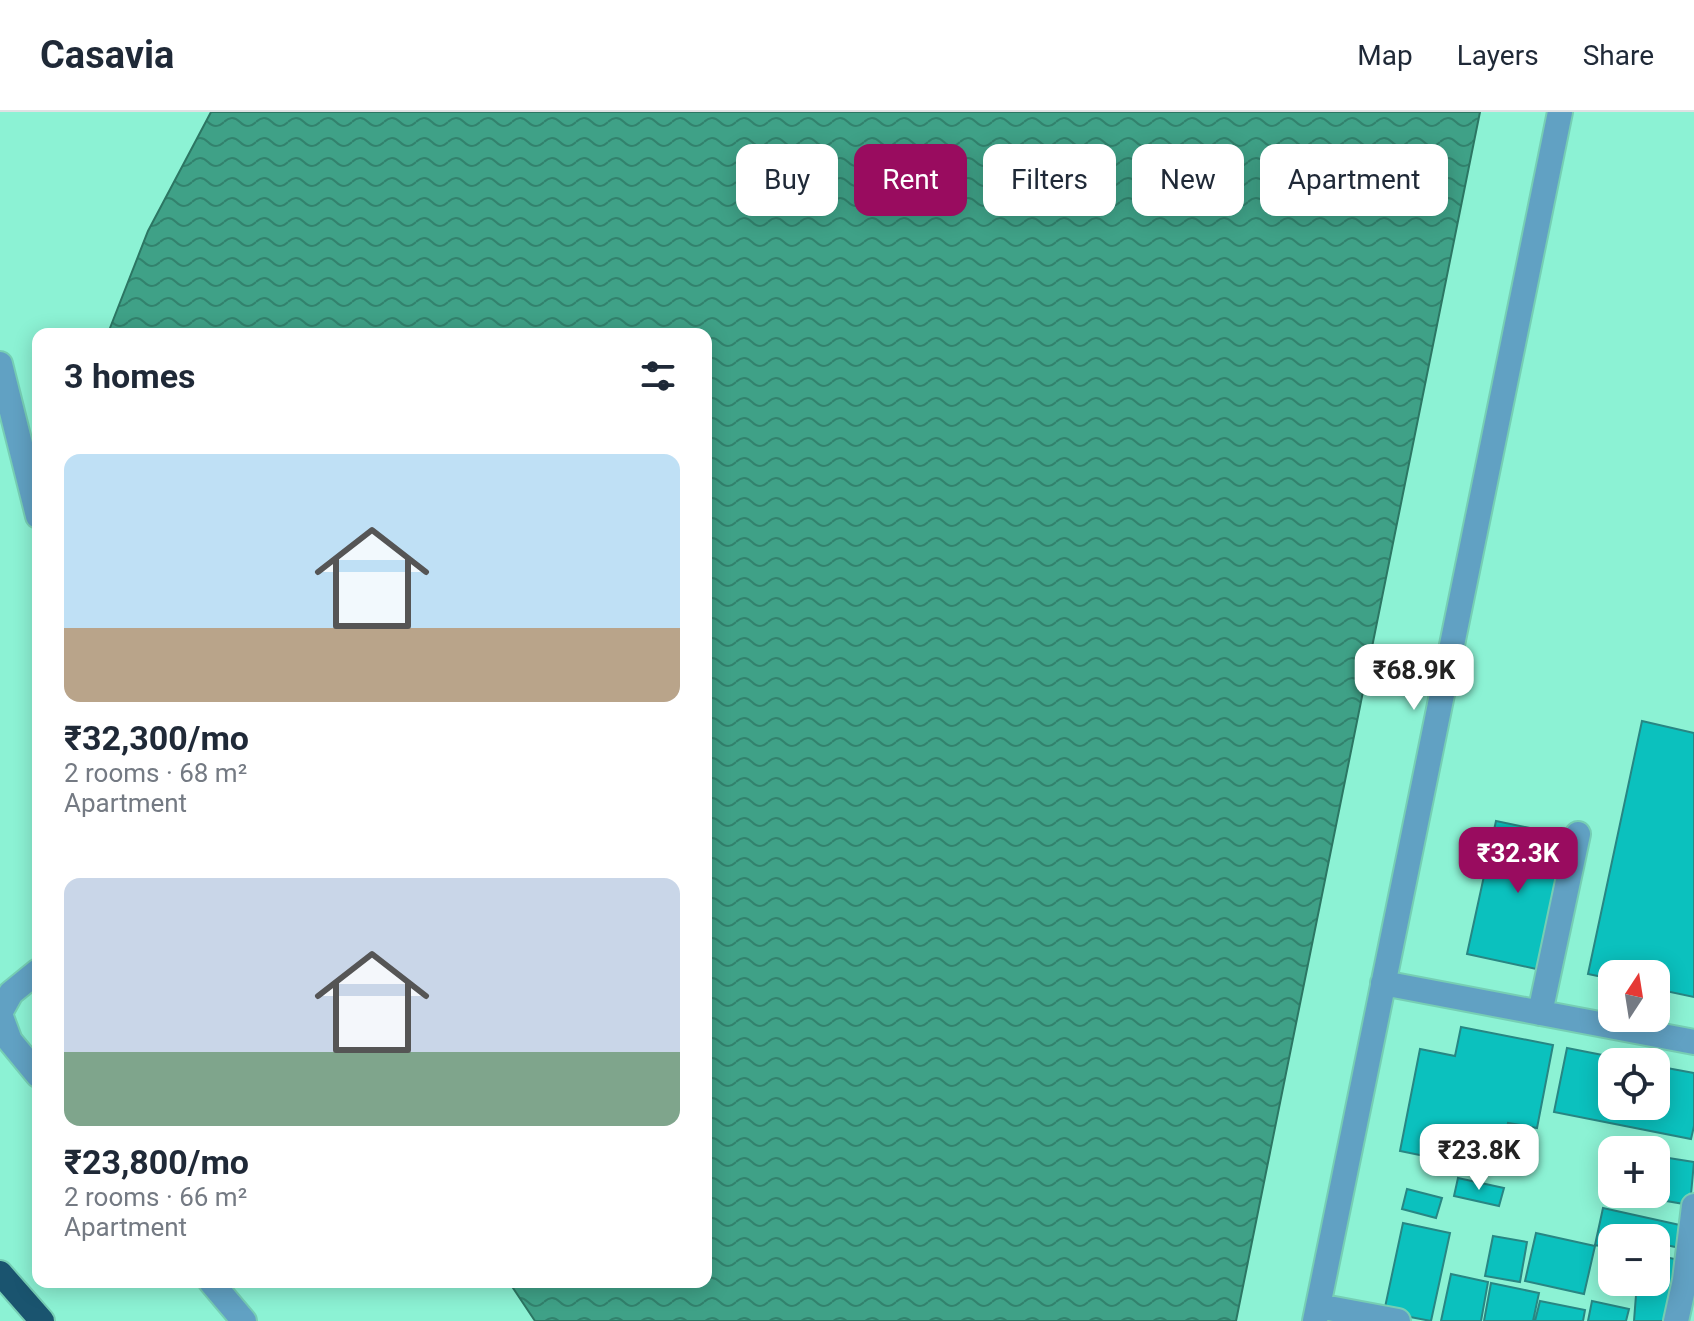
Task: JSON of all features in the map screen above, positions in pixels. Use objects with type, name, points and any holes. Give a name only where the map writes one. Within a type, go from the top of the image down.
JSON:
[{"type":"highway","points":[[0,1273],[42,1321]]},
{"type":"street","points":[[1398,1321],[1316,1313],[1560,112]]},
{"type":"street","points":[[0,364],[32,492]]},
{"type":"street","points":[[1540,1013],[1578,834]]},
{"type":"street","points":[[32,976],[11,993],[0,1014],[10,1041],[32,1068]]},
{"type":"street","points":[[1383,983],[1694,1042]]},
{"type":"street","points":[[1676,1321],[1685,1280],[1694,1206]]},
{"type":"street","points":[[215,1288],[236,1318]]},
{"type":"water","points":[[211,112],[1480,112],[1236,1321],[535,1321],[513,1288],[712,1288],[712,328],[110,328],[148,231]]},
{"type":"building","points":[[1642,721],[1694,733],[1694,997],[1670,992],[1670,960],[1598,960],[1598,976],[1588,974]]},
{"type":"building","points":[[1496,821],[1569,836],[1541,970],[1467,954]]},
{"type":"building","points":[[1461,1027],[1553,1045],[1537,1128],[1508,1123],[1498,1171],[1400,1151],[1420,1049],[1455,1056]]},
{"type":"building","points":[[1567,1048],[1598,1054],[1598,1120],[1670,1120],[1670,1069],[1694,1073],[1694,1126],[1691,1139],[1554,1112]]},
{"type":"building","points":[[1670,1158],[1694,1162],[1690,1205],[1670,1202]]},
{"type":"building","points":[[1458,1178],[1504,1188],[1499,1206],[1454,1196]]},
{"type":"building","points":[[1407,1189],[1442,1198],[1436,1218],[1402,1209]]},
{"type":"building","points":[[1603,1208],[1689,1227],[1685,1249],[1670,1246],[1670,1224],[1600,1224]]},
{"type":"building","points":[[1403,1223],[1450,1233],[1431,1321],[1384,1312]]},
{"type":"building","points":[[1536,1233],[1595,1246],[1584,1294],[1525,1281]]},
{"type":"building","points":[[1493,1236],[1527,1242],[1520,1282],[1485,1276]]},
{"type":"building","points":[[1670,1258],[1679,1260],[1666,1321],[1634,1321],[1636,1296],[1670,1296]]},
{"type":"building","points":[[1451,1274],[1488,1282],[1481,1321],[1441,1321]]},
{"type":"building","points":[[1491,1283],[1539,1293],[1533,1321],[1484,1321]]},
{"type":"building","points":[[1540,1301],[1585,1310],[1583,1321],[1535,1321]]},
{"type":"building","points":[[1592,1301],[1629,1309],[1626,1321],[1588,1321]]}]
